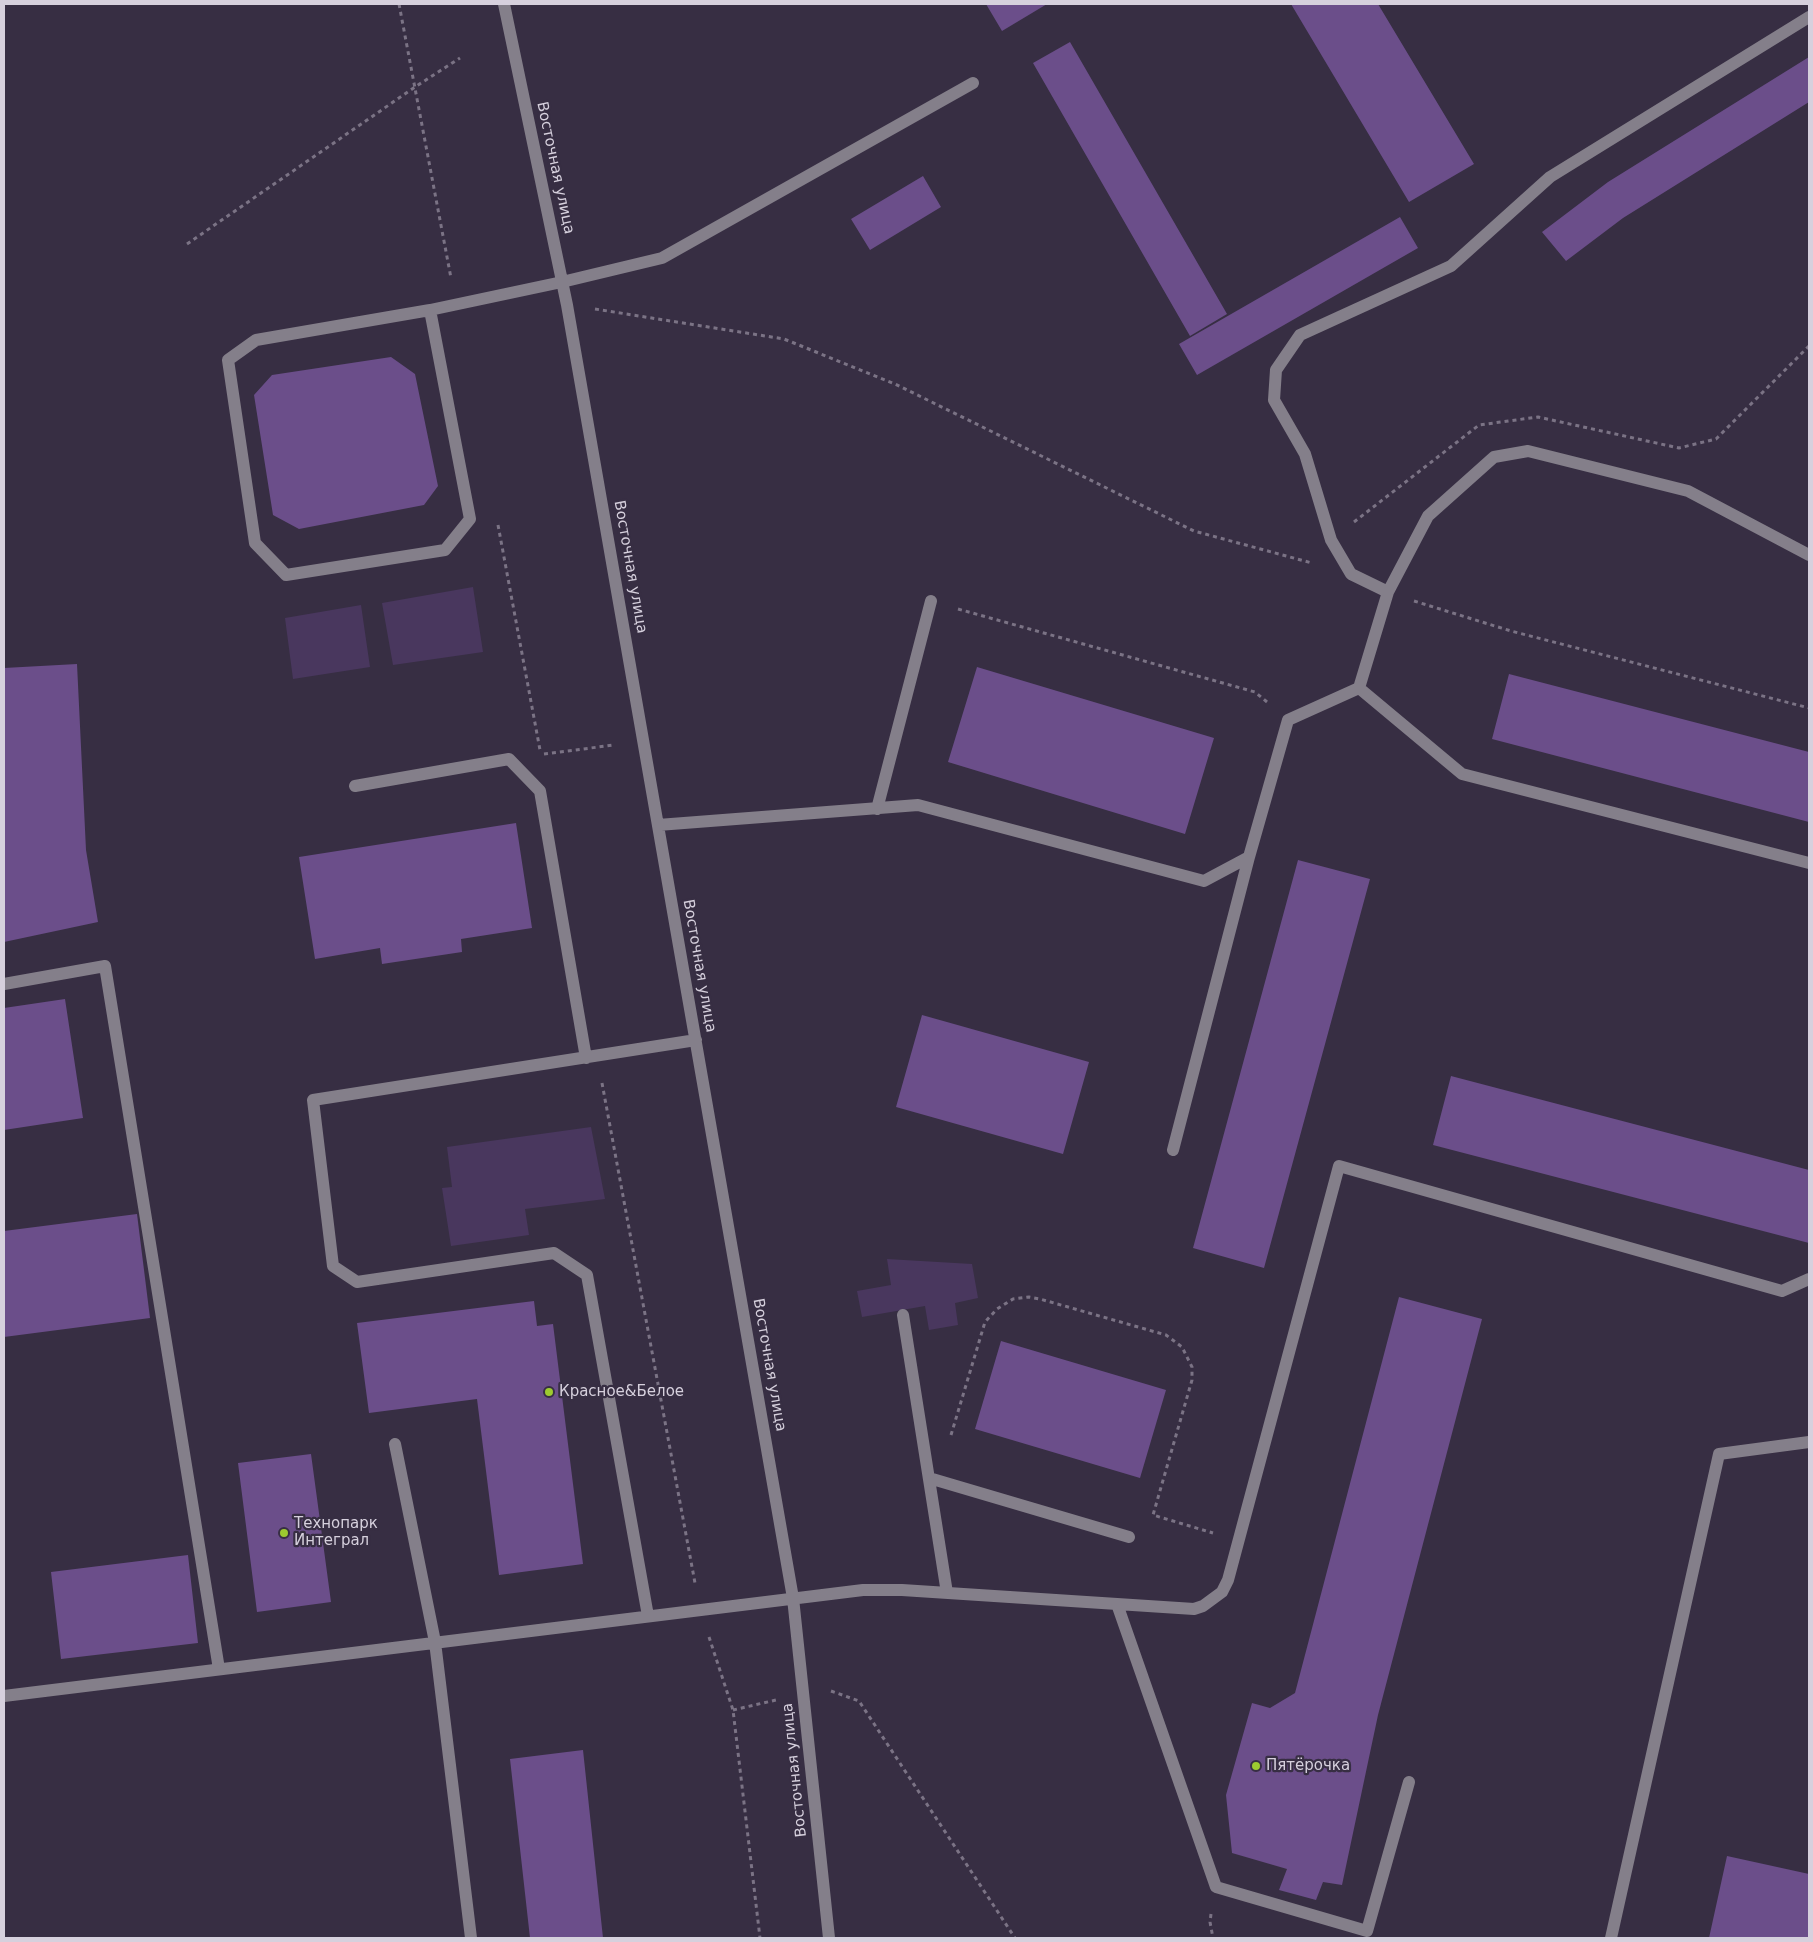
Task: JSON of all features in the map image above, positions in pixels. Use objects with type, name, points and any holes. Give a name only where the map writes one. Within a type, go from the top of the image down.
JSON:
[{"type":"street","name":"Восточная улица","points":[[504,4],[567,305],[793,1598],[829,1938]]},
{"type":"street","points":[[1388,592],[1351,574],[1331,540],[1305,454],[1274,400],[1276,370],[1300,335],[1451,266],[1550,177],[1809,17]]},
{"type":"street","points":[[430,310],[470,519],[445,550],[286,575],[254,543],[228,360],[256,340],[430,310],[562,282],[662,258],[973,83]]},
{"type":"street","points":[[1173,1150],[1248,857],[1288,720],[1359,688],[1388,592],[1428,516],[1494,456],[1528,451],[1688,491],[1809,556]]},
{"type":"street","points":[[877,809],[931,601]]},
{"type":"street","points":[[1359,688],[1462,774],[1809,863]]},
{"type":"street","points":[[355,786],[509,759],[540,791],[586,1058]]},
{"type":"street","points":[[658,825],[918,805],[1204,881],[1248,857]]},
{"type":"street","points":[[4,984],[105,966],[219,1669]]},
{"type":"street","points":[[648,1616],[587,1274],[554,1253],[357,1282],[333,1266],[313,1100],[696,1040]]},
{"type":"street","points":[[4,1696],[700,1609],[876,1589],[1194,1609],[1203,1606],[1222,1592],[1228,1580],[1339,1166],[1782,1291],[1809,1279]]},
{"type":"street","points":[[903,1315],[933,1480],[947,1593]]},
{"type":"street","points":[[1611,1938],[1719,1454],[1809,1442]]},
{"type":"street","points":[[396,1444],[435,1642],[471,1938]]},
{"type":"street","points":[[933,1480],[1129,1537]]},
{"type":"street","points":[[1117,1604],[1216,1887],[1367,1931],[1410,1782]]},
{"type":"path","points":[[187,244],[460,58]]},
{"type":"path","points":[[567,305],[784,339],[895,384],[1194,531],[1351,574]]},
{"type":"path","points":[[1388,592],[1511,632],[1809,708]]},
{"type":"path","points":[[931,601],[1255,692],[1288,720]]},
{"type":"path","points":[[541,755],[613,744],[617,750]]},
{"type":"path","points":[[933,1480],[985,1322],[997,1308],[1013,1299],[1040,1298],[1166,1335],[1182,1347],[1192,1367],[1192,1380],[1153,1515],[1238,1540]]},
{"type":"path","points":[[700,1609],[733,1710],[760,1938]]},
{"type":"path","points":[[831,1691],[859,1701],[1015,1938]]},
{"type":"path","points":[[733,1710],[781,1699]]},
{"type":"shaded area","points":[[473,587],[483,652],[393,665],[382,603]]},
{"type":"shaded area","points":[[361,605],[370,667],[293,679],[285,618]]},
{"type":"shaded area","points":[[591,1127],[605,1199],[525,1209],[529,1235],[451,1246],[442,1188],[452,1187],[447,1147]]},
{"type":"shaded area","points":[[887,1259],[972,1264],[978,1298],[955,1303],[958,1325],[929,1330],[925,1306],[862,1317],[857,1291],[891,1285]]},
{"type":"building","points":[[986,4],[1047,4],[1002,31]]},
{"type":"building","points":[[1291,4],[1378,4],[1474,164],[1409,202]]},
{"type":"building","points":[[1070,42],[1227,314],[1190,336],[1033,63]]},
{"type":"building","points":[[1809,57],[1809,102],[1623,218],[1566,261],[1542,232],[1608,182]]},
{"type":"building","points":[[923,176],[941,207],[870,250],[851,219]]},
{"type":"building","points":[[1400,217],[1418,248],[1197,375],[1179,344]]},
{"type":"building","points":[[391,357],[415,374],[438,486],[424,505],[299,529],[273,515],[254,395],[272,375]]},
{"type":"building","points":[[77,664],[86,850],[98,922],[4,942],[4,668]]},
{"type":"building","points":[[977,667],[1214,738],[1185,834],[948,762]]},
{"type":"building","points":[[1509,674],[1809,752],[1809,822],[1492,739]]},
{"type":"building","points":[[516,823],[532,928],[461,939],[462,952],[382,964],[380,948],[315,959],[299,857]]},
{"type":"building","points":[[1298,860],[1370,879],[1264,1268],[1193,1248]]},
{"type":"building","points":[[65,999],[83,1118],[4,1130],[4,1008]]},
{"type":"building","points":[[922,1015],[1089,1062],[1063,1154],[896,1107]]},
{"type":"building","points":[[1451,1076],[1809,1170],[1809,1243],[1433,1145]]},
{"type":"building","points":[[137,1214],[150,1318],[4,1337],[4,1231]]},
{"type":"building","points":[[1399,1297],[1482,1319],[1378,1715],[1342,1885],[1323,1882],[1316,1900],[1279,1890],[1287,1869],[1232,1853],[1226,1795],[1252,1703],[1270,1708],[1295,1693]]},
{"type":"building","points":[[534,1301],[537,1326],[553,1324],[583,1564],[499,1575],[477,1399],[369,1413],[357,1323]]},
{"type":"building","points":[[1001,1341],[1166,1390],[1140,1478],[975,1429]]},
{"type":"building","name":"Технопарк Интеграл","points":[[311,1454],[331,1602],[257,1612],[238,1463]]},
{"type":"building","points":[[188,1555],[198,1643],[61,1659],[51,1572]]},
{"type":"building","points":[[583,1750],[603,1938],[530,1938],[510,1759]]},
{"type":"building","points":[[1727,1856],[1809,1874],[1809,1938],[1709,1938]]},
{"type":"place","name":"Красное&Белое","points":[[549,1392]]},
{"type":"place","name":"Технопарк Интеграл","points":[[284,1533]]},
{"type":"place","name":"Пятёрочка","points":[[1256,1766]]}]
